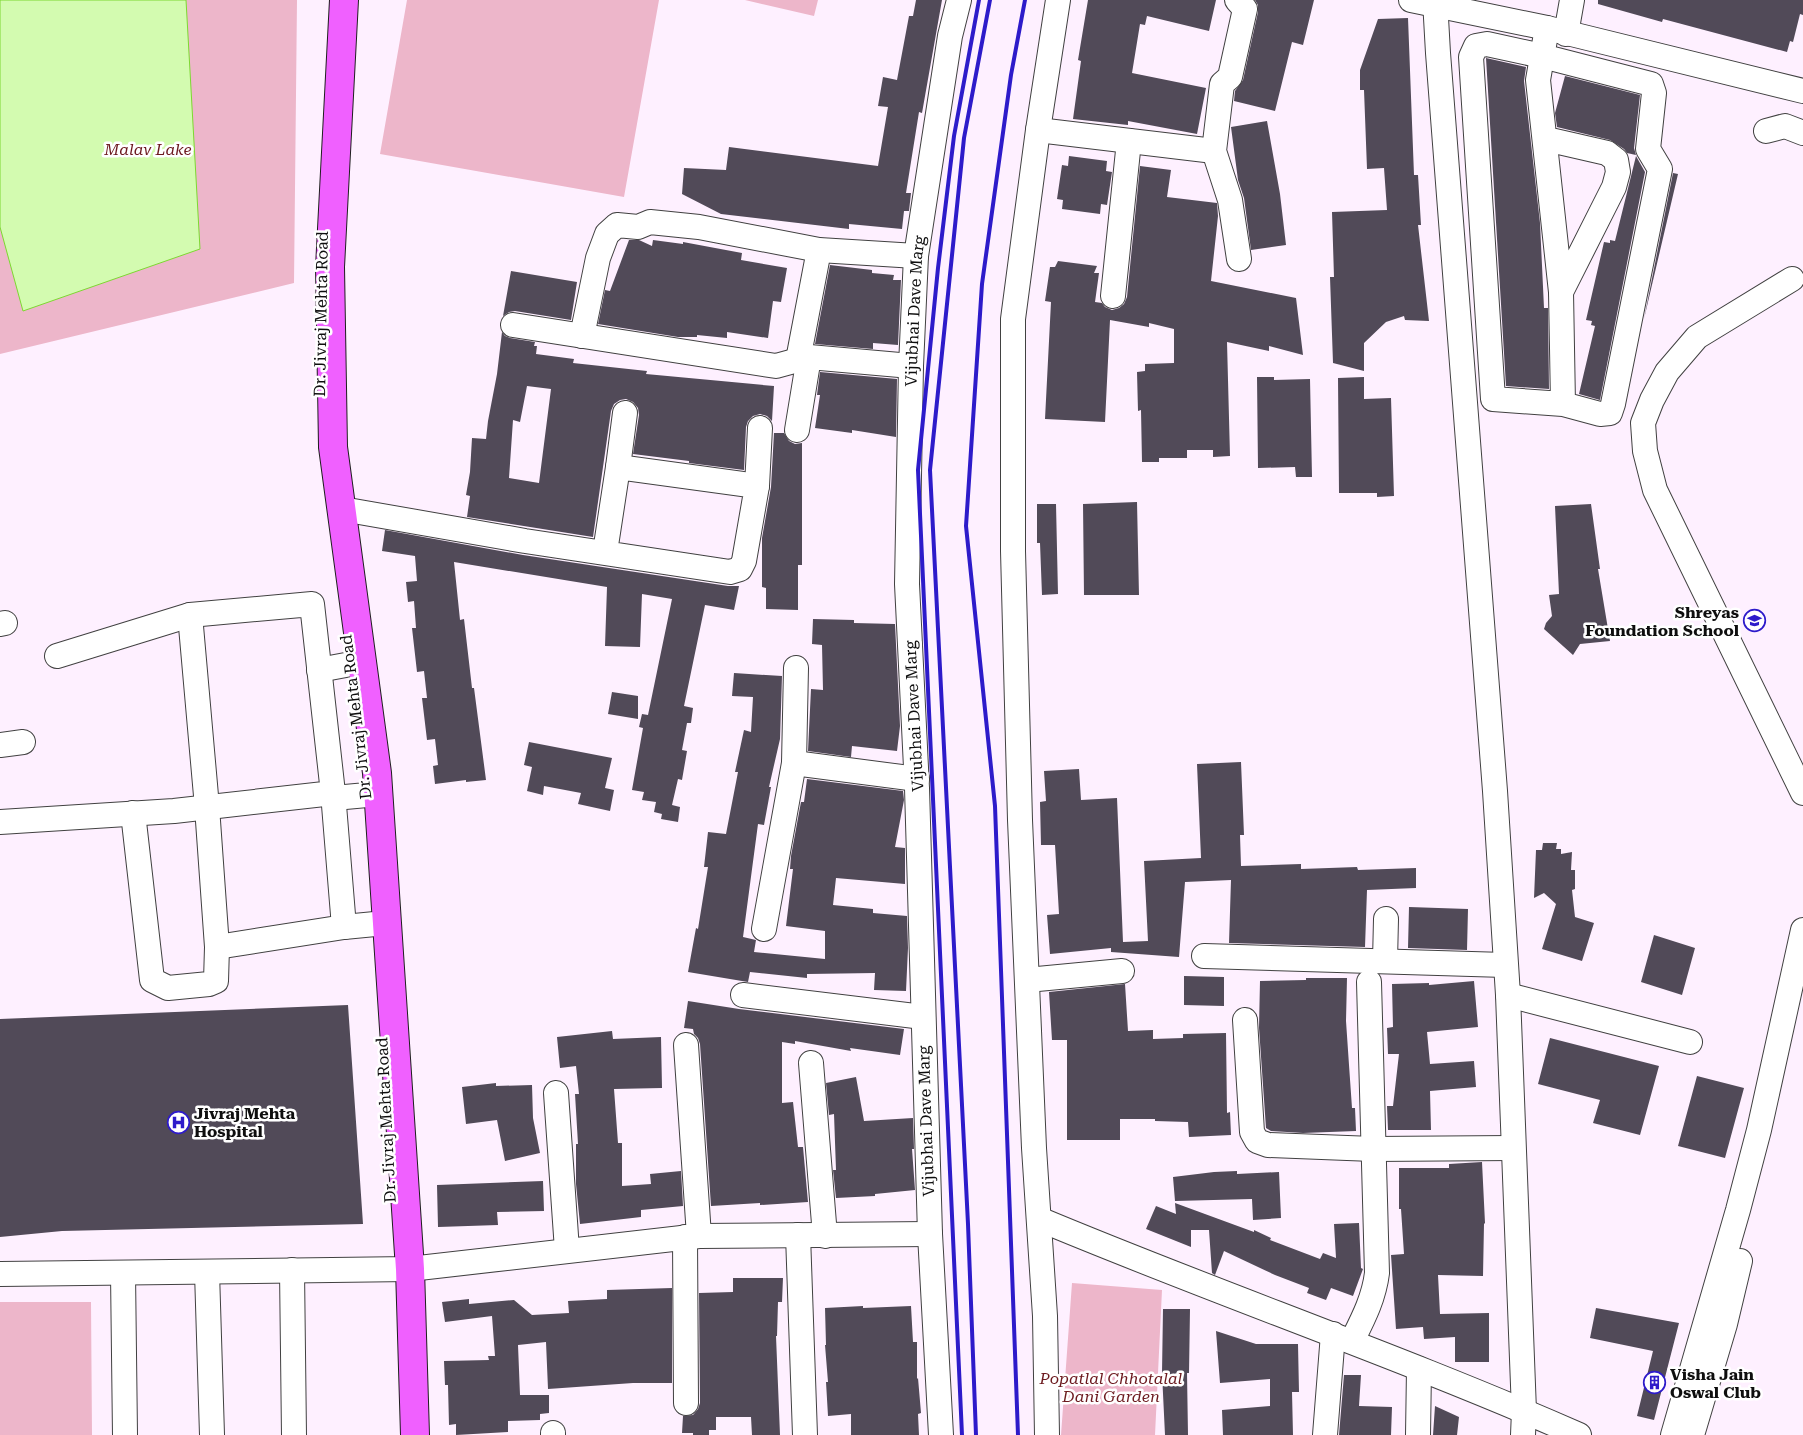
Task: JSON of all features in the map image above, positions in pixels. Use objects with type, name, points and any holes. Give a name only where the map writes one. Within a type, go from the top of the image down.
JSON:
[{"type":"main road","name":"Dr. Jivraj Mehta Road","points":[[334,0],[319,270],[320,451],[364,753],[380,1001],[401,1269],[396,1435]]},
{"type":"main road","points":[[344,0],[330,267],[334,447],[378,774],[401,1269],[415,1435]]},
{"type":"street","name":"Vijubhai Dave Marg","points":[[941,1435],[930,1234],[917,778],[907,584],[911,366],[916,256],[950,36],[958,0]]},
{"type":"street","points":[[1047,1435],[1045,1316],[1020,820],[1013,551],[1013,319],[1038,130],[1058,0]]},
{"type":"street","points":[[1237,0],[1230,6],[1216,76],[1222,84],[1214,151],[1230,200],[1239,259]]},
{"type":"street","points":[[1412,0],[1436,3],[1557,31],[1803,92]]},
{"type":"street","points":[[1563,404],[1561,292],[1546,139],[1538,80],[1542,56],[1572,0]]},
{"type":"street","points":[[1436,3],[1438,53],[1494,791],[1504,965],[1508,995],[1524,1411],[1523,1435]]},
{"type":"street","points":[[1464,401],[1493,400],[1563,404],[1600,414],[1610,412],[1660,169],[1648,149],[1654,93],[1651,84],[1487,44],[1476,46],[1471,57],[1493,400]]},
{"type":"street","points":[[1766,131],[1785,126],[1803,133]]},
{"type":"street","points":[[1038,130],[1214,151]]},
{"type":"street","points":[[1546,139],[1607,153],[1616,160],[1618,172],[1614,187],[1561,292]]},
{"type":"street","points":[[1113,296],[1129,141]]},
{"type":"street","points":[[582,336],[598,258],[607,234],[617,225],[638,227],[650,222],[699,227],[819,250],[916,256]]},
{"type":"street","points":[[797,430],[804,358],[819,250]]},
{"type":"street","points":[[1792,279],[1697,337],[1667,372],[1652,400],[1643,423],[1645,451],[1654,490],[1803,793]]},
{"type":"street","points":[[514,325],[776,366],[804,358],[911,366]]},
{"type":"street","points":[[605,552],[625,413]]},
{"type":"street","points":[[342,509],[525,541],[730,572],[740,570],[744,562],[757,486],[760,428]]},
{"type":"street","points":[[618,467],[757,486]]},
{"type":"street","points":[[57,656],[190,615],[312,604],[334,796],[344,927]]},
{"type":"street","points":[[133,813],[152,980],[168,988],[208,984],[216,981],[217,947],[190,615]]},
{"type":"street","points":[[319,670],[351,664]]},
{"type":"street","points":[[764,929],[794,763],[796,668]]},
{"type":"street","points":[[0,745],[23,742]]},
{"type":"street","points":[[794,763],[917,778]]},
{"type":"street","points":[[0,822],[366,795]]},
{"type":"street","points":[[1385,961],[1386,919]]},
{"type":"street","points":[[217,947],[375,924]]},
{"type":"street","points":[[1673,1435],[1759,1130],[1803,934]]},
{"type":"street","points":[[1204,956],[1504,965]]},
{"type":"street","points":[[1027,980],[1122,971]]},
{"type":"street","points":[[1325,1435],[1342,1338],[1371,1301],[1375,1288],[1369,982]]},
{"type":"street","points":[[742,995],[923,1017]]},
{"type":"street","points":[[1508,995],[1690,1042]]},
{"type":"street","points":[[1692,1435],[1725,1324],[1803,999]]},
{"type":"street","points":[[1246,1020],[1252,1132],[1257,1141],[1268,1145],[1373,1149],[1513,1148]]},
{"type":"street","points":[[686,1045],[692,1237],[686,1403]]},
{"type":"street","points":[[811,1063],[825,1236]]},
{"type":"street","points":[[556,1094],[567,1250]]},
{"type":"street","points":[[1039,1219],[1093,1242],[1342,1338],[1579,1435]]},
{"type":"street","points":[[0,1274],[401,1269],[692,1237],[930,1234]]},
{"type":"street","points":[[798,1236],[805,1435]]},
{"type":"street","points":[[292,1270],[294,1435]]},
{"type":"street","points":[[207,1272],[212,1435]]},
{"type":"street","points":[[123,1273],[125,1435]]},
{"type":"street","points":[[1418,1435],[1419,1369]]},
{"type":"green space","name":"Malav Lake","points":[[0,0],[297,0],[294,283],[0,354]]},
{"type":"green space","points":[[407,0],[659,0],[624,197],[380,154]]},
{"type":"green space","points":[[745,0],[818,0],[814,16]]},
{"type":"green space","name":"Popatlal Chhotalal Dani Garden","points":[[1072,1283],[1162,1290],[1155,1435],[1061,1435]]},
{"type":"green space","points":[[0,1302],[91,1302],[92,1435],[0,1435]]},
{"type":"shaded area","points":[[0,0],[186,0],[200,249],[23,311],[0,227]]},
{"type":"building","points":[[916,0],[942,0],[922,113],[919,112],[906,193],[911,193],[909,211],[904,211],[902,229],[849,224],[849,229],[721,214],[682,194],[684,168],[726,170],[729,147],[878,166],[888,107],[878,106],[883,77],[897,80],[909,16],[913,16]]},
{"type":"building","points":[[1088,0],[1216,0],[1209,31],[1147,16],[1145,25],[1140,24],[1132,73],[1206,88],[1197,134],[1128,121],[1128,125],[1073,119],[1081,61],[1078,60]]},
{"type":"building","points":[[1255,0],[1314,0],[1303,45],[1292,42],[1275,111],[1234,101],[1235,91],[1243,80],[1258,12],[1258,5]]},
{"type":"building","points":[[1598,0],[1803,0],[1803,15],[1800,14],[1793,42],[1790,41],[1787,52],[1663,19],[1662,22],[1598,4]]},
{"type":"building","points":[[1408,18],[1414,175],[1418,175],[1421,225],[1418,225],[1429,321],[1405,320],[1404,316],[1386,322],[1364,343],[1364,371],[1333,363],[1330,277],[1334,277],[1332,212],[1387,210],[1384,168],[1367,169],[1364,90],[1360,90],[1360,70],[1378,19]]},
{"type":"building","points":[[1486,58],[1526,67],[1524,81],[1540,223],[1544,308],[1548,308],[1549,389],[1506,386]]},
{"type":"building","points":[[1565,76],[1640,95],[1634,148],[1636,155],[1627,153],[1610,140],[1557,127],[1555,113]]},
{"type":"building","points":[[1267,121],[1280,194],[1286,245],[1251,250],[1244,198],[1238,180],[1231,127]]},
{"type":"building","points":[[1069,156],[1107,161],[1106,171],[1112,172],[1107,205],[1101,204],[1100,214],[1062,209],[1063,200],[1057,199],[1062,165],[1068,166]]},
{"type":"building","points":[[1636,156],[1645,172],[1600,400],[1579,394],[1595,326],[1591,325],[1592,321],[1586,320],[1604,242],[1610,243],[1610,240],[1615,241]]},
{"type":"building","points":[[1140,166],[1171,170],[1167,197],[1217,203],[1218,216],[1211,281],[1296,298],[1303,355],[1269,346],[1269,351],[1227,342],[1230,456],[1213,457],[1213,450],[1187,450],[1187,458],[1159,458],[1159,462],[1142,462],[1141,410],[1138,411],[1137,372],[1145,371],[1145,364],[1174,363],[1174,329],[1149,323],[1149,327],[1110,320],[1105,422],[1045,419],[1051,302],[1045,301],[1050,267],[1055,267],[1058,261],[1097,266],[1094,273],[1099,273],[1095,302],[1102,303],[1105,307],[1112,310],[1124,304],[1127,297]]},
{"type":"building","points":[[1673,173],[1678,174],[1644,319]]},
{"type":"building","points":[[629,240],[639,240],[652,246],[653,240],[683,244],[683,242],[742,253],[741,260],[787,268],[781,302],[773,301],[768,338],[727,332],[727,338],[697,335],[697,337],[678,337],[598,324],[605,290],[610,291]]},
{"type":"building","points":[[830,265],[872,270],[872,273],[894,275],[893,280],[901,280],[898,345],[873,343],[873,349],[815,344]]},
{"type":"building","points":[[511,271],[577,282],[571,320],[515,311],[503,316]]},
{"type":"building","points":[[502,332],[510,338],[535,342],[534,346],[537,346],[536,354],[574,359],[573,363],[647,371],[646,374],[774,386],[772,421],[767,416],[760,414],[753,416],[748,421],[746,427],[744,470],[689,463],[689,461],[633,454],[639,415],[638,408],[633,402],[626,399],[620,400],[614,404],[611,411],[593,537],[467,517],[470,496],[466,495],[470,472],[472,438],[486,439]],"holes":[[[527,386],[551,389],[539,483],[509,478],[513,420],[520,422]]]},
{"type":"building","points":[[820,372],[897,379],[896,437],[852,430],[852,433],[815,428],[820,395],[817,395]]},
{"type":"building","points":[[1257,377],[1274,377],[1274,380],[1310,379],[1312,477],[1296,477],[1295,467],[1258,468]]},
{"type":"building","points":[[1364,377],[1364,399],[1391,398],[1394,496],[1377,497],[1377,493],[1339,493],[1338,378]]},
{"type":"building","points":[[774,433],[784,433],[789,441],[795,444],[802,443],[802,565],[798,565],[798,610],[766,609],[766,588],[762,587],[762,538],[771,487]]},
{"type":"building","points":[[1137,502],[1139,595],[1084,595],[1083,504]]},
{"type":"building","points":[[1037,504],[1056,504],[1058,594],[1042,595],[1040,543],[1037,543]]},
{"type":"building","points":[[1591,504],[1600,569],[1598,569],[1610,641],[1580,644],[1573,655],[1544,629],[1552,616],[1549,595],[1559,594],[1555,506]]},
{"type":"building","points":[[385,530],[523,555],[728,586],[739,586],[734,610],[705,605],[684,706],[693,708],[691,723],[687,723],[682,750],[687,751],[682,780],[678,779],[672,805],[680,807],[678,822],[661,819],[662,814],[654,812],[656,802],[642,800],[644,792],[632,790],[643,728],[639,727],[642,714],[648,715],[672,599],[642,594],[640,647],[605,646],[607,587],[454,562],[460,620],[464,619],[486,780],[466,782],[466,780],[435,784],[433,766],[438,765],[435,739],[427,740],[422,698],[427,698],[424,671],[417,672],[412,628],[416,628],[414,601],[408,602],[406,582],[417,581],[415,556],[382,551]]},
{"type":"building","points":[[813,619],[895,624],[900,726],[897,751],[852,746],[851,757],[808,751],[811,689],[823,690],[822,645],[812,644]]},
{"type":"building","points":[[734,673],[782,676],[780,739],[769,787],[771,787],[764,825],[758,824],[743,937],[756,940],[754,952],[825,959],[825,931],[786,926],[793,869],[790,869],[791,856],[801,802],[804,802],[807,779],[903,791],[904,800],[895,847],[905,848],[905,884],[836,878],[833,905],[873,909],[873,913],[907,916],[906,991],[874,990],[875,973],[807,974],[807,978],[750,972],[748,982],[688,972],[696,928],[698,929],[708,867],[704,867],[708,832],[726,834],[738,772],[735,772],[744,730],[751,732],[753,697],[732,696]]},
{"type":"building","points":[[612,692],[638,696],[638,719],[608,714]]},
{"type":"building","points":[[529,742],[612,758],[605,788],[614,790],[610,811],[578,804],[581,793],[544,786],[543,795],[527,791],[532,767],[524,765]]},
{"type":"building","points":[[1241,762],[1244,835],[1240,835],[1241,866],[1301,864],[1301,869],[1357,867],[1358,870],[1416,868],[1416,888],[1367,890],[1365,947],[1229,943],[1231,880],[1185,882],[1179,957],[1111,952],[1111,948],[1050,954],[1047,915],[1059,914],[1055,845],[1041,845],[1040,802],[1046,801],[1044,771],[1079,769],[1081,800],[1117,798],[1123,942],[1148,941],[1144,861],[1201,858],[1197,764]]},
{"type":"building","points":[[1543,843],[1557,843],[1556,849],[1561,849],[1561,854],[1572,852],[1571,870],[1575,870],[1575,889],[1572,890],[1575,917],[1594,923],[1582,961],[1542,949],[1556,904],[1544,893],[1534,898],[1536,850],[1542,850]]},
{"type":"building","points":[[1409,907],[1468,909],[1467,950],[1408,948]]},
{"type":"building","points":[[1654,935],[1695,948],[1682,995],[1641,982]]},
{"type":"building","points":[[1184,976],[1224,977],[1224,1006],[1184,1005]]},
{"type":"building","points":[[1306,978],[1347,978],[1346,1021],[1352,1108],[1355,1108],[1356,1131],[1303,1133],[1271,1131],[1266,1128],[1259,1028],[1260,981],[1306,980]]},
{"type":"building","points":[[1474,981],[1478,1027],[1427,1032],[1430,1064],[1474,1061],[1476,1087],[1430,1091],[1431,1130],[1388,1130],[1387,1106],[1393,1106],[1399,1054],[1388,1054],[1387,1028],[1393,1027],[1392,984],[1429,983],[1429,985]]},
{"type":"building","points":[[1125,984],[1128,1031],[1153,1030],[1153,1039],[1183,1038],[1183,1034],[1226,1033],[1227,1113],[1230,1112],[1231,1135],[1189,1137],[1188,1122],[1155,1121],[1155,1119],[1120,1119],[1120,1140],[1067,1140],[1067,1040],[1052,1040],[1049,992]]},
{"type":"building","points":[[688,1001],[904,1029],[900,1055],[850,1048],[851,1051],[795,1041],[795,1044],[782,1042],[782,1103],[793,1102],[798,1147],[803,1147],[808,1202],[711,1206],[700,1044],[693,1029],[684,1028]]},
{"type":"building","name":"Jivraj Mehta Hospital","points":[[348,1005],[363,1224],[62,1231],[0,1237],[0,1019]]},
{"type":"building","points":[[612,1031],[613,1039],[661,1037],[662,1088],[614,1089],[618,1143],[622,1143],[622,1186],[651,1184],[650,1174],[681,1171],[683,1206],[641,1210],[641,1217],[580,1224],[576,1184],[576,1144],[578,1144],[575,1094],[579,1094],[576,1066],[560,1068],[557,1037]]},
{"type":"building","points":[[1550,1038],[1659,1066],[1640,1135],[1593,1123],[1600,1100],[1538,1084]]},
{"type":"building","points":[[1697,1076],[1744,1088],[1725,1158],[1678,1146]]},
{"type":"building","points":[[856,1077],[864,1121],[913,1118],[914,1149],[912,1149],[915,1190],[875,1194],[875,1196],[836,1198],[833,1170],[836,1170],[834,1114],[829,1115],[826,1083]]},
{"type":"building","points":[[496,1083],[496,1086],[532,1085],[533,1118],[540,1153],[505,1161],[497,1120],[466,1124],[462,1087]]},
{"type":"building","points":[[1482,1162],[1485,1223],[1483,1276],[1438,1275],[1440,1314],[1489,1313],[1489,1362],[1455,1362],[1455,1337],[1424,1339],[1423,1327],[1396,1329],[1391,1255],[1404,1254],[1401,1209],[1399,1209],[1399,1168],[1449,1168],[1449,1164]]},
{"type":"building","points":[[1237,1171],[1237,1174],[1279,1172],[1281,1218],[1253,1220],[1252,1199],[1175,1201],[1173,1177]]},
{"type":"building","points":[[543,1181],[544,1211],[497,1212],[498,1225],[438,1227],[437,1185]]},
{"type":"building","points":[[1175,1203],[1254,1232],[1254,1230],[1271,1238],[1270,1240],[1320,1259],[1323,1253],[1336,1258],[1334,1224],[1359,1223],[1361,1268],[1363,1269],[1353,1296],[1331,1288],[1326,1300],[1307,1293],[1309,1288],[1275,1275],[1224,1251],[1215,1275],[1212,1273],[1209,1230],[1191,1230],[1191,1247],[1146,1229],[1156,1206],[1176,1214]]},
{"type":"building","points":[[733,1278],[783,1278],[782,1302],[778,1302],[776,1336],[780,1435],[752,1435],[751,1417],[716,1417],[716,1430],[709,1430],[709,1435],[682,1433],[683,1416],[693,1415],[700,1403],[699,1293],[733,1292]]},
{"type":"building","points":[[672,1288],[672,1383],[633,1383],[548,1389],[546,1342],[518,1345],[520,1395],[549,1395],[549,1413],[540,1414],[540,1420],[508,1421],[508,1432],[456,1435],[456,1424],[449,1425],[448,1385],[445,1385],[444,1361],[489,1360],[488,1356],[495,1356],[492,1316],[445,1322],[442,1302],[469,1299],[469,1304],[514,1300],[532,1315],[569,1313],[568,1301],[607,1299],[607,1290]]},
{"type":"building","points":[[863,1306],[863,1308],[911,1306],[913,1342],[917,1342],[917,1379],[921,1413],[918,1414],[919,1435],[851,1435],[851,1414],[828,1416],[825,1308]]},
{"type":"building","name":"Visha Jain Oswal Club","points":[[1596,1308],[1679,1323],[1654,1420],[1637,1416],[1653,1351],[1590,1338]]},
{"type":"building","points":[[1163,1309],[1190,1309],[1189,1373],[1187,1373],[1188,1435],[1165,1435],[1162,1373]]},
{"type":"building","points":[[1216,1331],[1256,1344],[1298,1344],[1299,1392],[1292,1392],[1293,1435],[1223,1435],[1222,1410],[1270,1406],[1270,1379],[1220,1383]]},
{"type":"building","points":[[1344,1375],[1361,1375],[1359,1406],[1392,1407],[1391,1435],[1339,1435]]},
{"type":"building","points":[[1435,1406],[1459,1417],[1457,1435],[1433,1435]]},
{"type":"railway","points":[[962,1435],[918,470],[938,268],[954,136],[979,0]]},
{"type":"railway","points":[[976,1435],[968,1224],[930,470],[964,138],[990,0]]},
{"type":"railway","points":[[1018,1435],[995,806],[966,526],[982,284],[1011,75],[1025,0]]},
{"type":"place","name":"Shreyas Foundation School","points":[[1755,621]]},
{"type":"place","name":"Jivraj Mehta Hospital","points":[[178,1122]]},
{"type":"place","name":"Visha Jain Oswal Club","points":[[1654,1383]]}]
